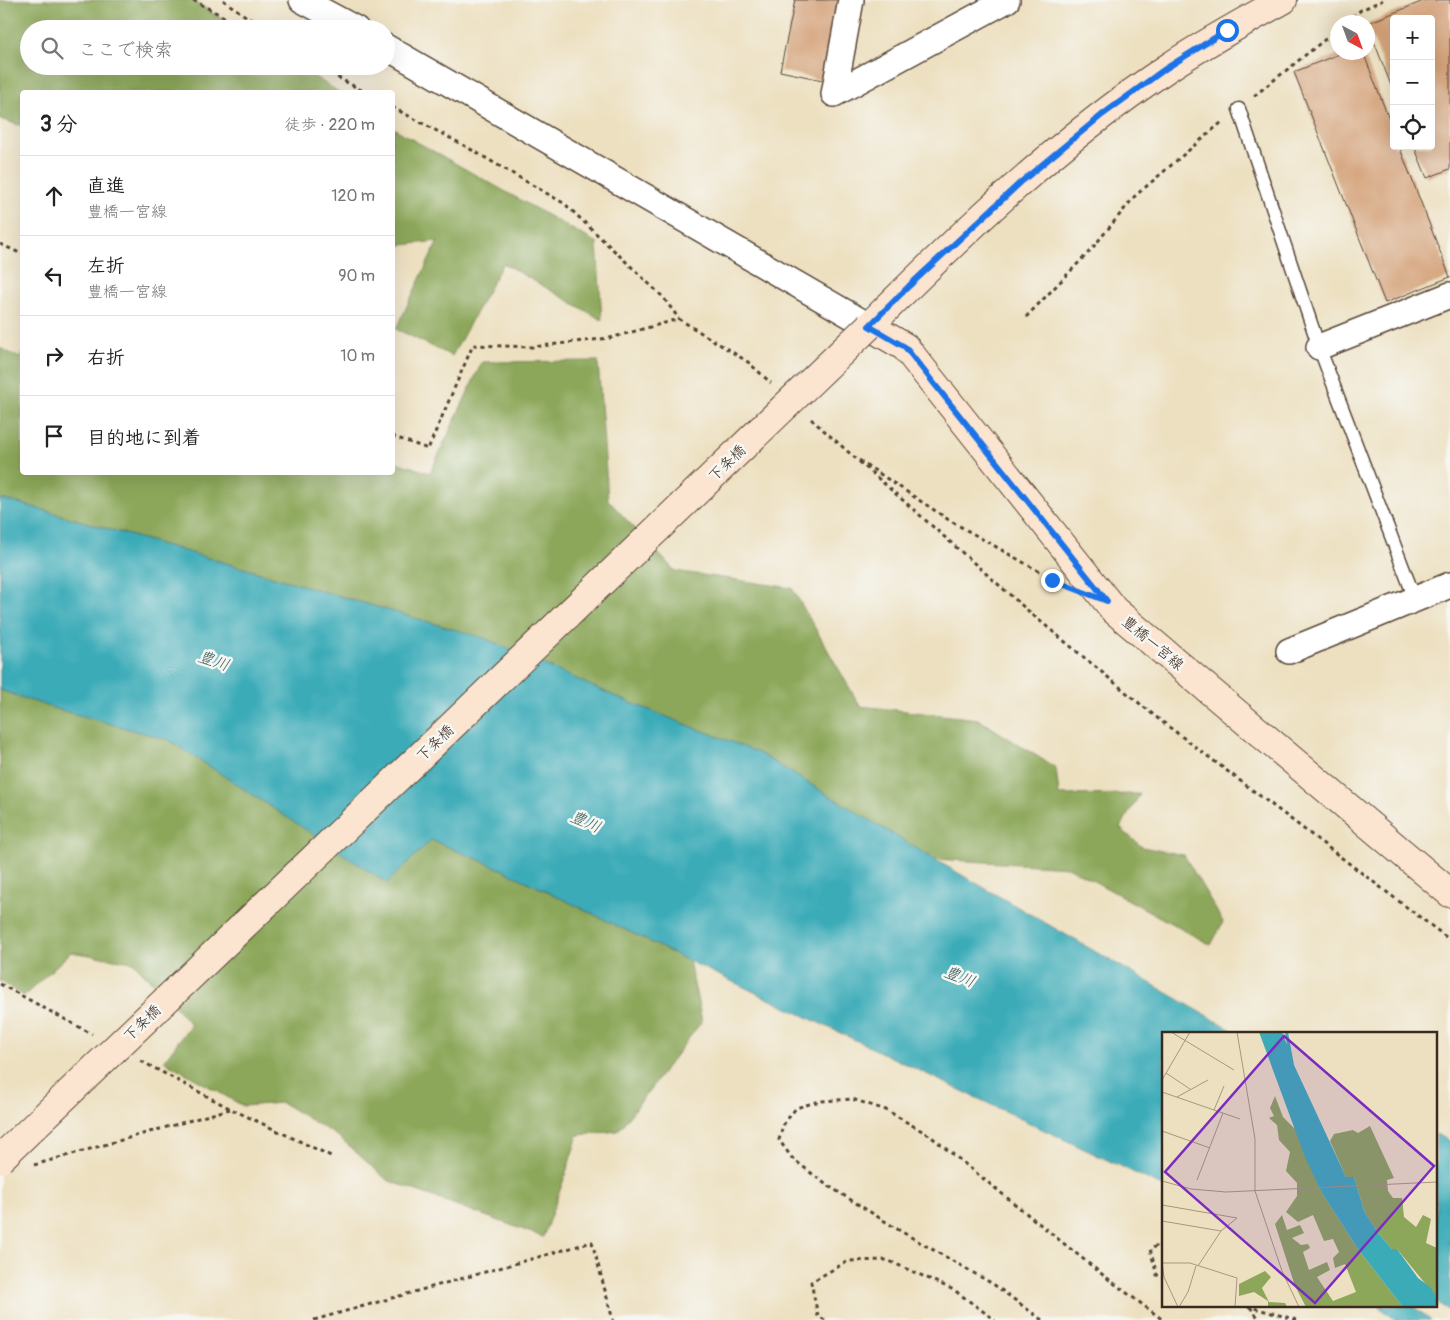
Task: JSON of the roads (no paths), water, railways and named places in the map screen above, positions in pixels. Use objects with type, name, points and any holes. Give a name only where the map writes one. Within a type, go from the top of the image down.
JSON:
[{"type":"main road","points":[[869,326],[909,286],[1021,182],[1102,115],[1165,69],[1227,30],[1283,0]]},
{"type":"main road","name":"豊橋一宮線","points":[[869,326],[905,347],[1114,610],[1450,893]]},
{"type":"main road","name":"下条橋","points":[[0,1160],[869,326]]},
{"type":"street","points":[[302,0],[339,20]]},
{"type":"street","points":[[851,0],[834,94],[1007,0]]},
{"type":"street","points":[[395,51],[869,326]]},
{"type":"street","points":[[1318,347],[1450,295]]},
{"type":"street","points":[[1289,651],[1450,585]]},
{"type":"lane","points":[[1239,109],[1318,347],[1416,599]]},
{"type":"water","name":"豊川","points":[[0,499],[484,638],[621,699],[757,752],[934,859],[1236,1032],[1162,1032],[1162,1186],[689,961],[501,869],[431,840],[387,883],[169,740],[53,708],[0,690]]},
{"type":"water","points":[[1438,1135],[1450,1141],[1450,1311],[1438,1303]]},
{"type":"water","points":[[1381,1308],[1416,1308],[1431,1320],[1396,1320]]}]
